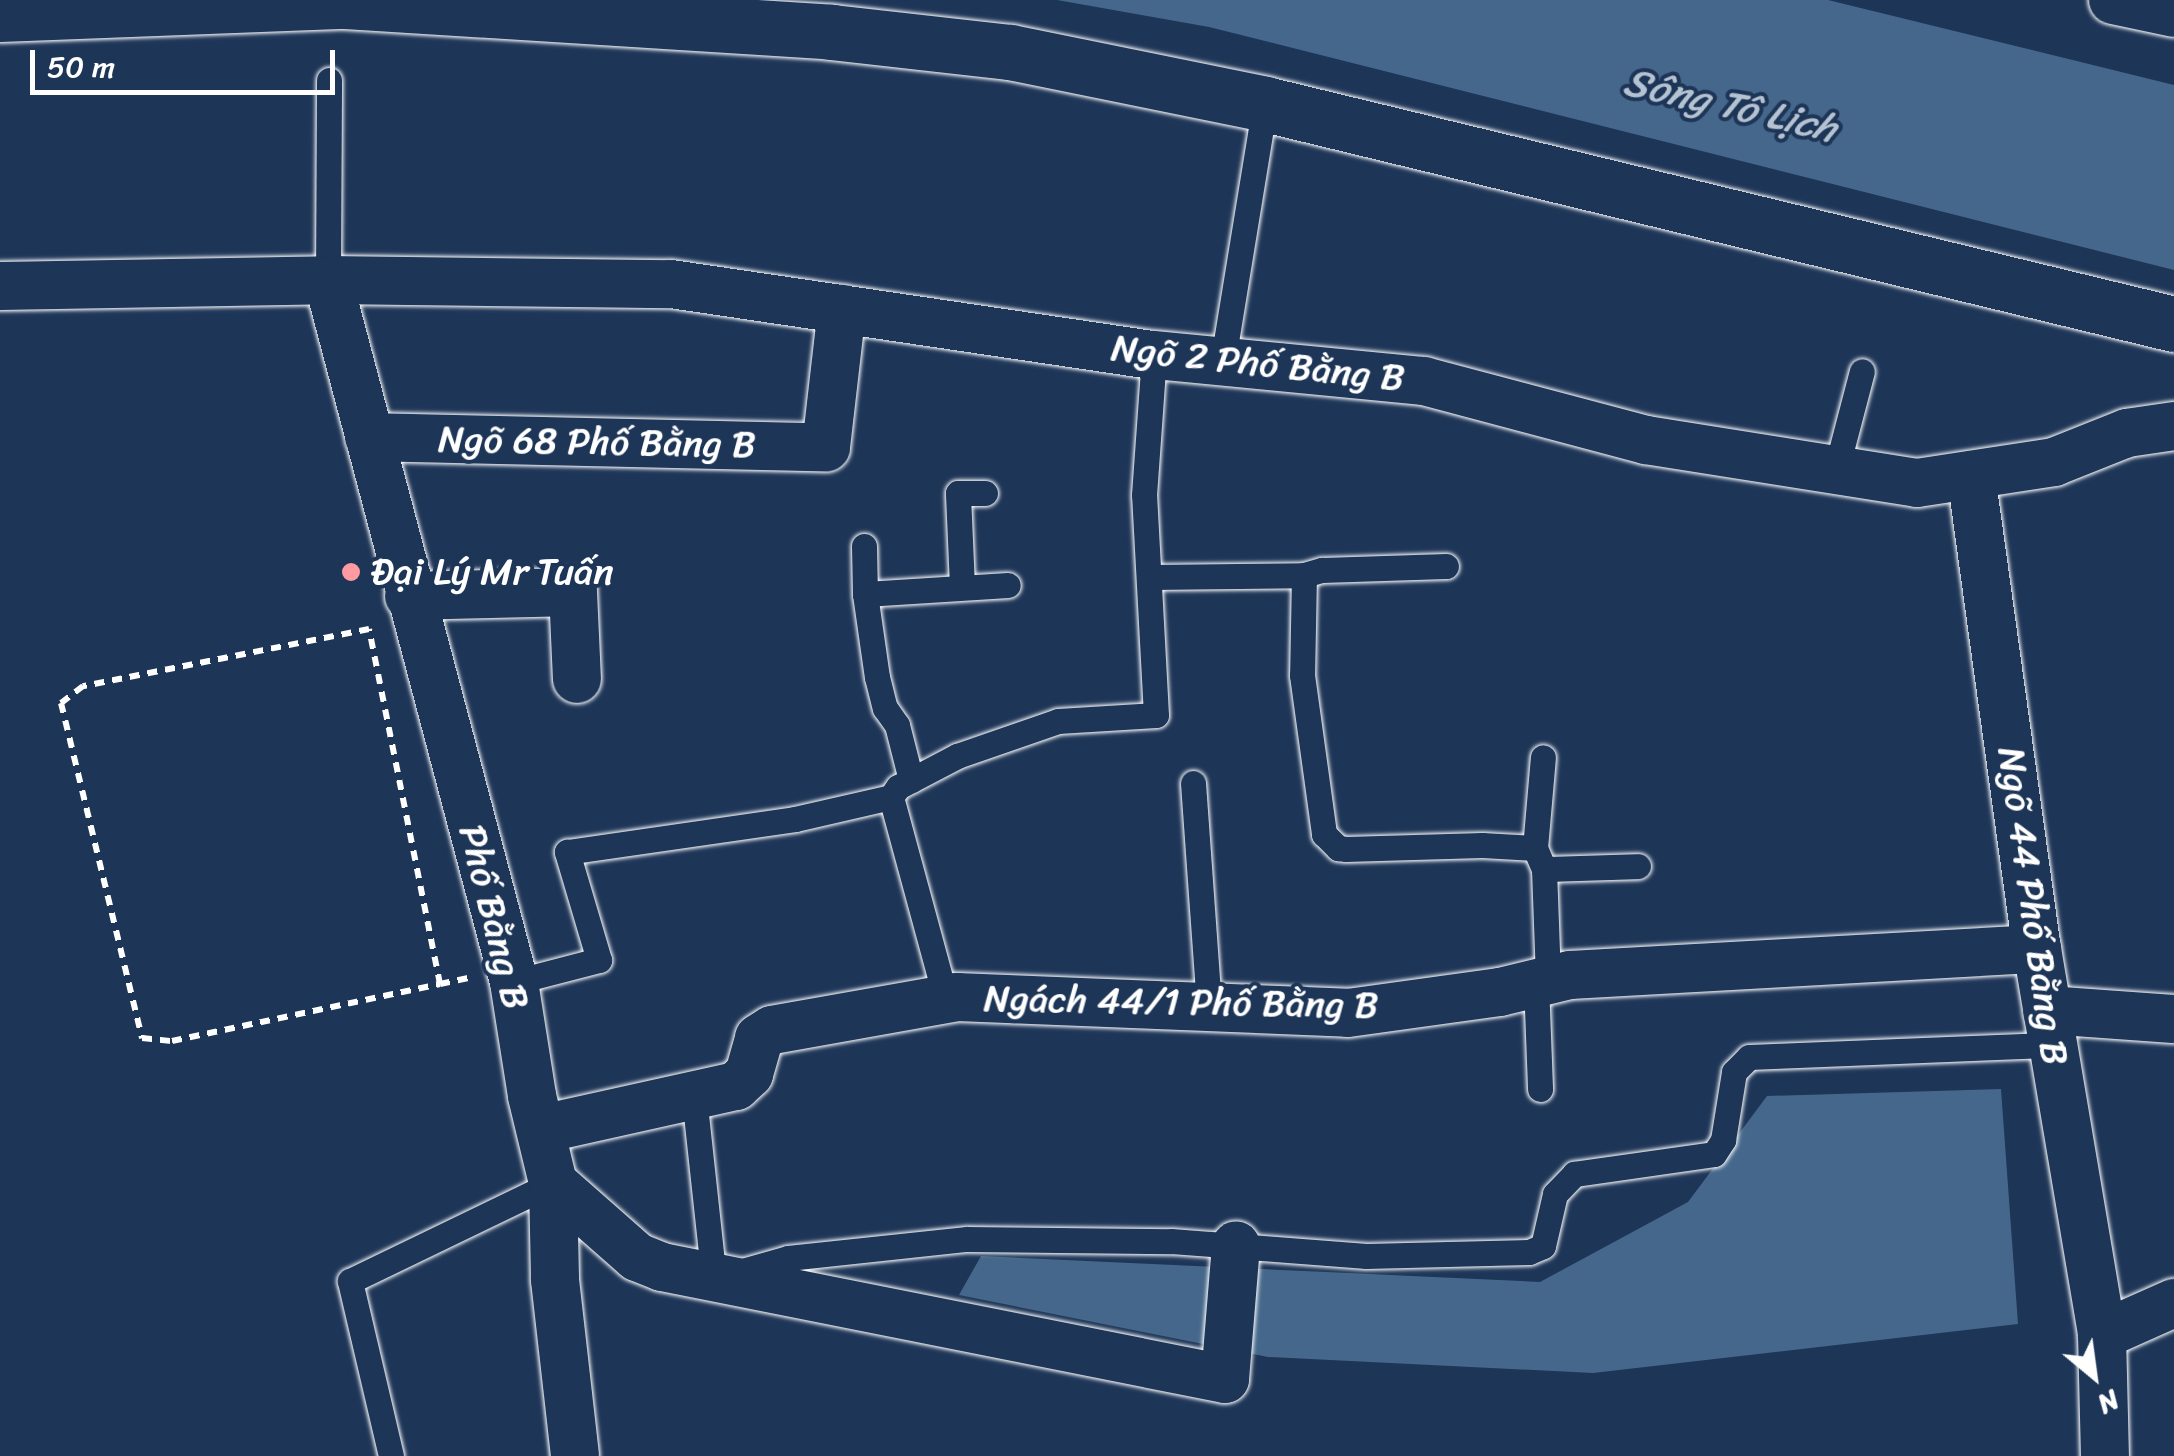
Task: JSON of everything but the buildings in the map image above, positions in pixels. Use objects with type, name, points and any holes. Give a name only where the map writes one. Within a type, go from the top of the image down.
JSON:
[{"type":"street","points":[[0,14],[345,0],[831,32],[1010,52],[1265,104],[2174,324]]},
{"type":"street","points":[[2113,0],[2174,13]]},
{"type":"street","points":[[0,286],[328,280]]},
{"type":"street","name":"Ngõ 2 Phố Bằng B","points":[[328,280],[671,284],[1154,355],[1424,380],[1646,440],[1917,483],[2054,462],[2127,433],[2174,426]]},
{"type":"street","name":"Phố Bằng B","points":[[328,280],[512,975],[532,1096],[553,1183],[554,1280],[576,1456]]},
{"type":"street","name":"Ngõ 68 Phố Bằng B","points":[[369,437],[826,448],[842,309]]},
{"type":"street","name":"Ngõ 44 Phố Bằng B","points":[[1971,475],[2037,949],[2102,1335]]},
{"type":"street","points":[[409,596],[573,592],[577,679]]},
{"type":"street","name":"Ngách 44/1 Phố Bằng B","points":[[542,1129],[736,1086],[748,1074],[759,1038],[772,1030],[946,999],[1348,1013],[1500,992],[1542,981],[1654,969],[2037,949]]},
{"type":"street","points":[[2050,1028],[2174,1020]]},
{"type":"street","points":[[553,1183],[637,1256],[714,1279],[1226,1368],[1235,1250]]},
{"type":"street","points":[[2105,1456],[2102,1335],[2174,1304]]},
{"type":"lane","points":[[328,280],[329,80]]},
{"type":"lane","points":[[1224,360],[1265,104]]},
{"type":"lane","points":[[512,975],[599,960],[567,852],[823,813],[901,788],[957,756],[1058,721],[1156,715],[1144,495],[1154,355]]},
{"type":"lane","points":[[1836,470],[1862,371]]},
{"type":"lane","points":[[962,586],[958,493],[985,493]]},
{"type":"lane","points":[[864,546],[865,594],[883,702],[898,725],[901,788],[946,999]]},
{"type":"lane","points":[[1151,577],[1304,575],[1322,570],[1446,566]]},
{"type":"lane","points":[[1304,575],[1302,675],[1324,834],[1338,848],[1638,866]]},
{"type":"lane","points":[[865,594],[1008,585]]},
{"type":"lane","points":[[1540,1089],[1543,757]]},
{"type":"lane","points":[[1193,783],[1209,1007]]},
{"type":"lane","points":[[694,1096],[714,1279],[788,1258],[967,1239],[1366,1256],[1536,1250],[1547,1238],[1555,1194],[1574,1174],[1714,1154],[1722,1140],[1734,1072],[1749,1057],[2050,1028]]},
{"type":"lane","points":[[391,1456],[350,1282],[553,1183]]},
{"type":"path","points":[[440,984],[369,630],[83,686],[61,703],[142,1038],[172,1041],[440,984],[512,975]]},
{"type":"water","name":"Sông Tô Lịch","points":[[1057,0],[1828,0],[2174,85],[2174,270],[1209,27]]},
{"type":"water","points":[[2001,1089],[2018,1324],[1593,1373],[1268,1357],[959,1295],[981,1256],[1540,1282],[1688,1202],[1767,1096]]},
{"type":"place","name":"Đại Lý Mr Tuấn","points":[[351,572]]}]
